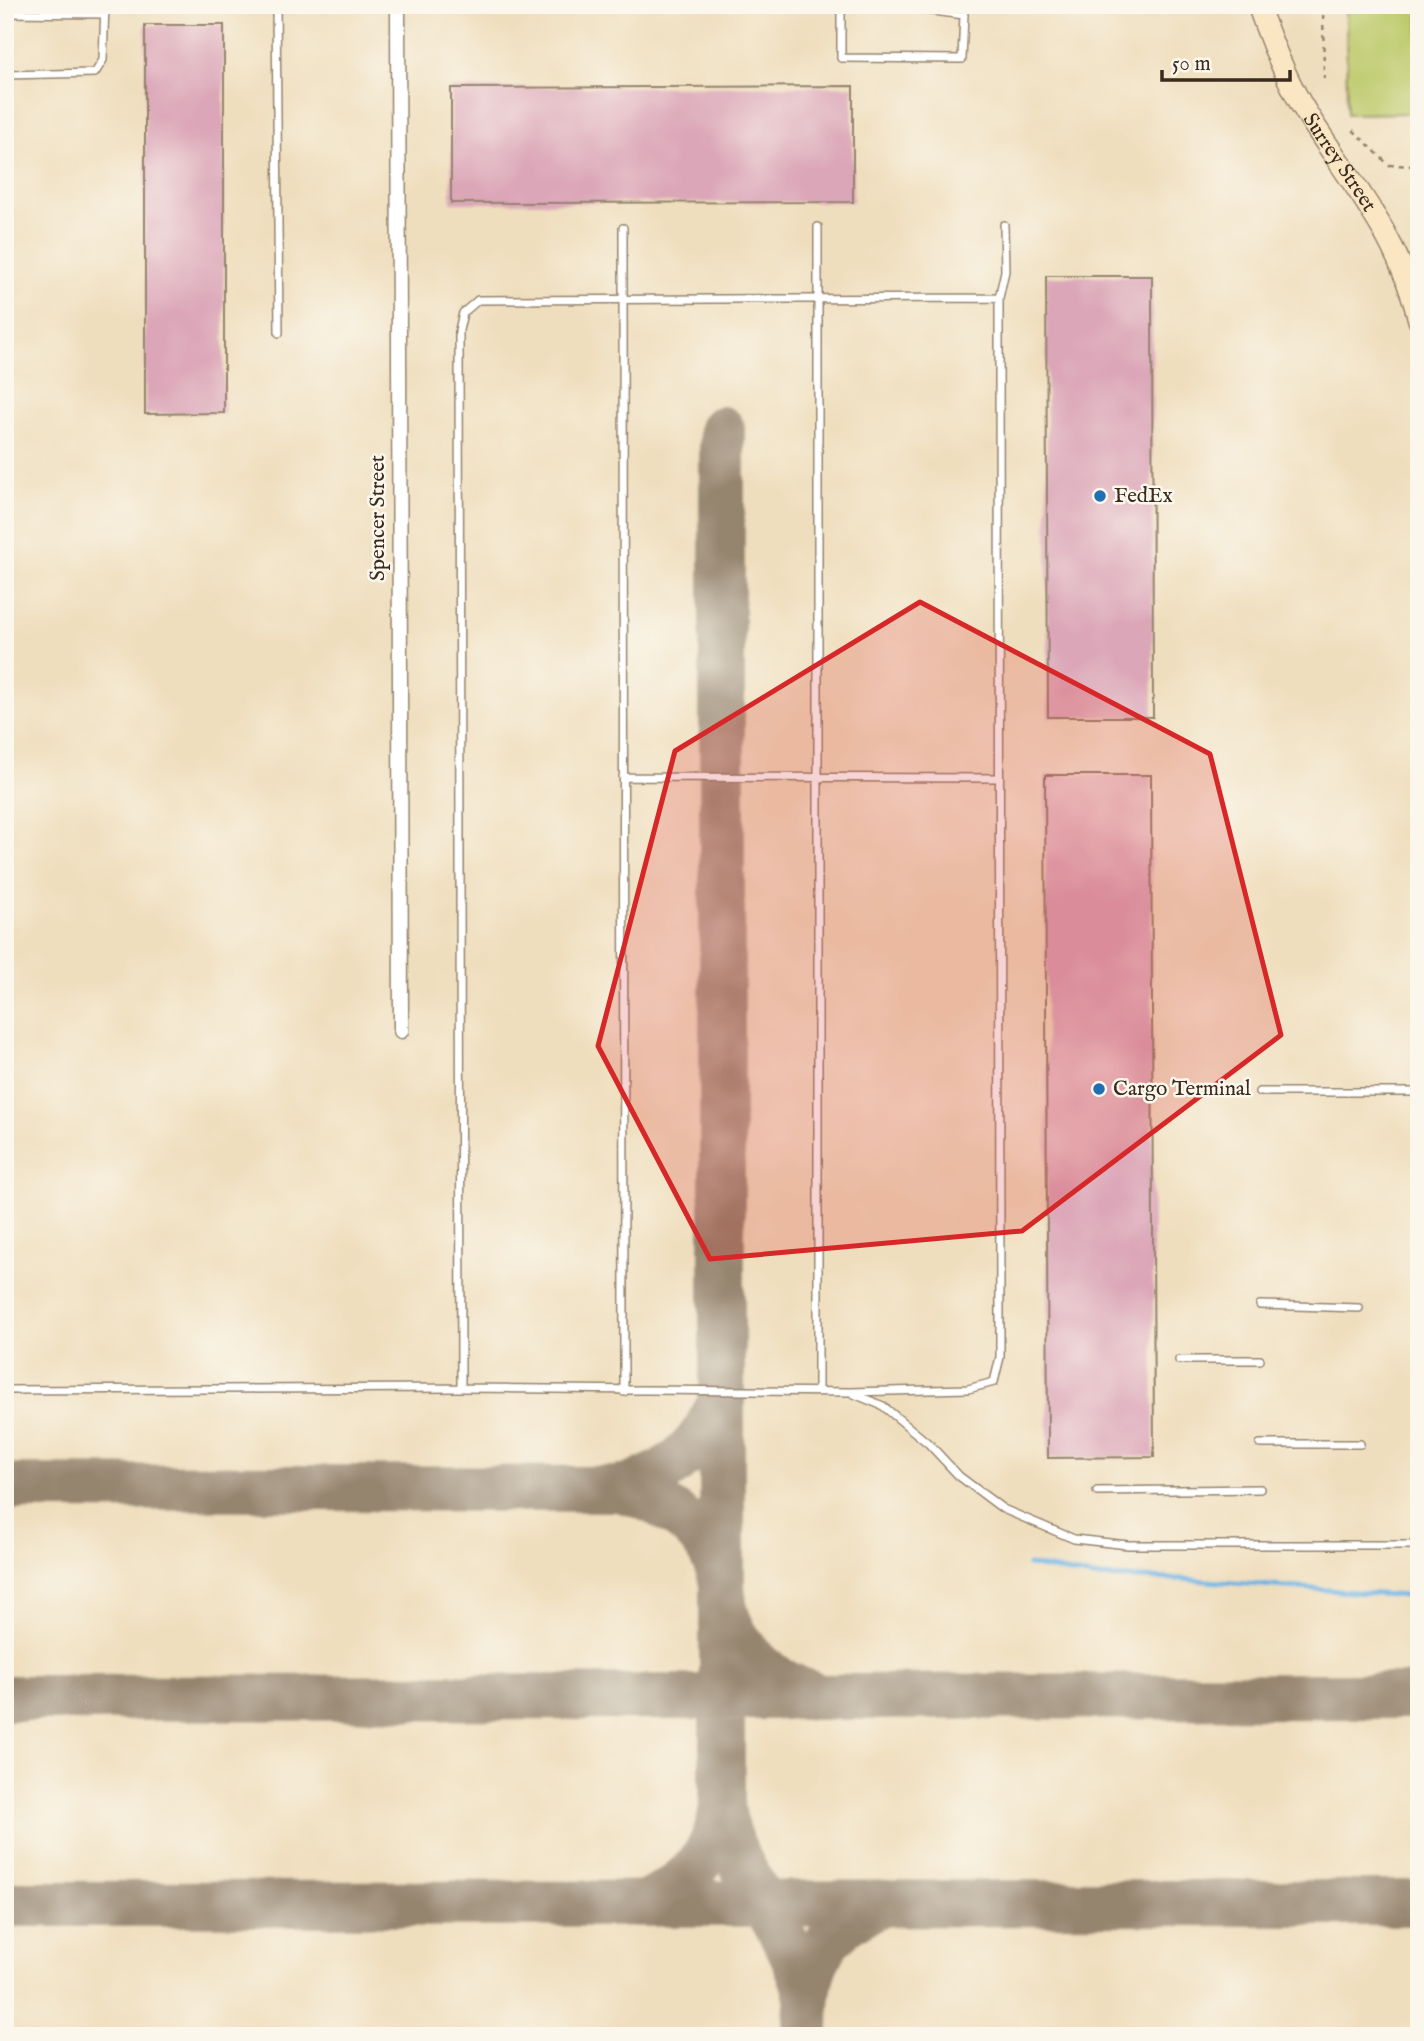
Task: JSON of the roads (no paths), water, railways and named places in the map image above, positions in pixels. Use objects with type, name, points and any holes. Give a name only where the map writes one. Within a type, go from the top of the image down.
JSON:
[{"type":"street","name":"Spencer Street","points":[[398,5],[401,1031]]},
{"type":"street","name":"Surrey Street","points":[[1258,5],[1277,57],[1301,103],[1381,221],[1402,269],[1419,320]]},
{"type":"lane","points":[[276,5],[279,333]]},
{"type":"lane","points":[[841,5],[841,58],[962,60],[964,16],[887,5]]},
{"type":"lane","points":[[5,13],[105,9],[103,60],[95,73],[5,75]]},
{"type":"lane","points":[[5,1390],[461,1388],[624,1392],[851,1392],[968,1389],[984,1387],[998,1376],[999,298],[1005,271],[1004,225]]},
{"type":"lane","points":[[818,227],[818,1392]]},
{"type":"lane","points":[[623,228],[624,1392]]},
{"type":"lane","points":[[461,1388],[460,322],[467,307],[478,300],[999,298]]},
{"type":"lane","points":[[623,777],[999,778]]},
{"type":"lane","points":[[1259,1093],[1419,1092]]},
{"type":"lane","points":[[1260,1306],[1359,1308]]},
{"type":"lane","points":[[1179,1360],[1260,1360]]},
{"type":"lane","points":[[851,1392],[883,1406],[929,1444],[959,1476],[1003,1509],[1074,1539],[1128,1545],[1419,1545]]},
{"type":"lane","points":[[1260,1444],[1360,1444]]},
{"type":"lane","points":[[1097,1491],[1260,1489]]},
{"type":"waterway","points":[[1028,1565],[1093,1577],[1181,1579],[1419,1597]]},
{"type":"place","name":"FedEx","points":[[1100,496]]},
{"type":"place","name":"Cargo Terminal","points":[[1099,1089]]}]
